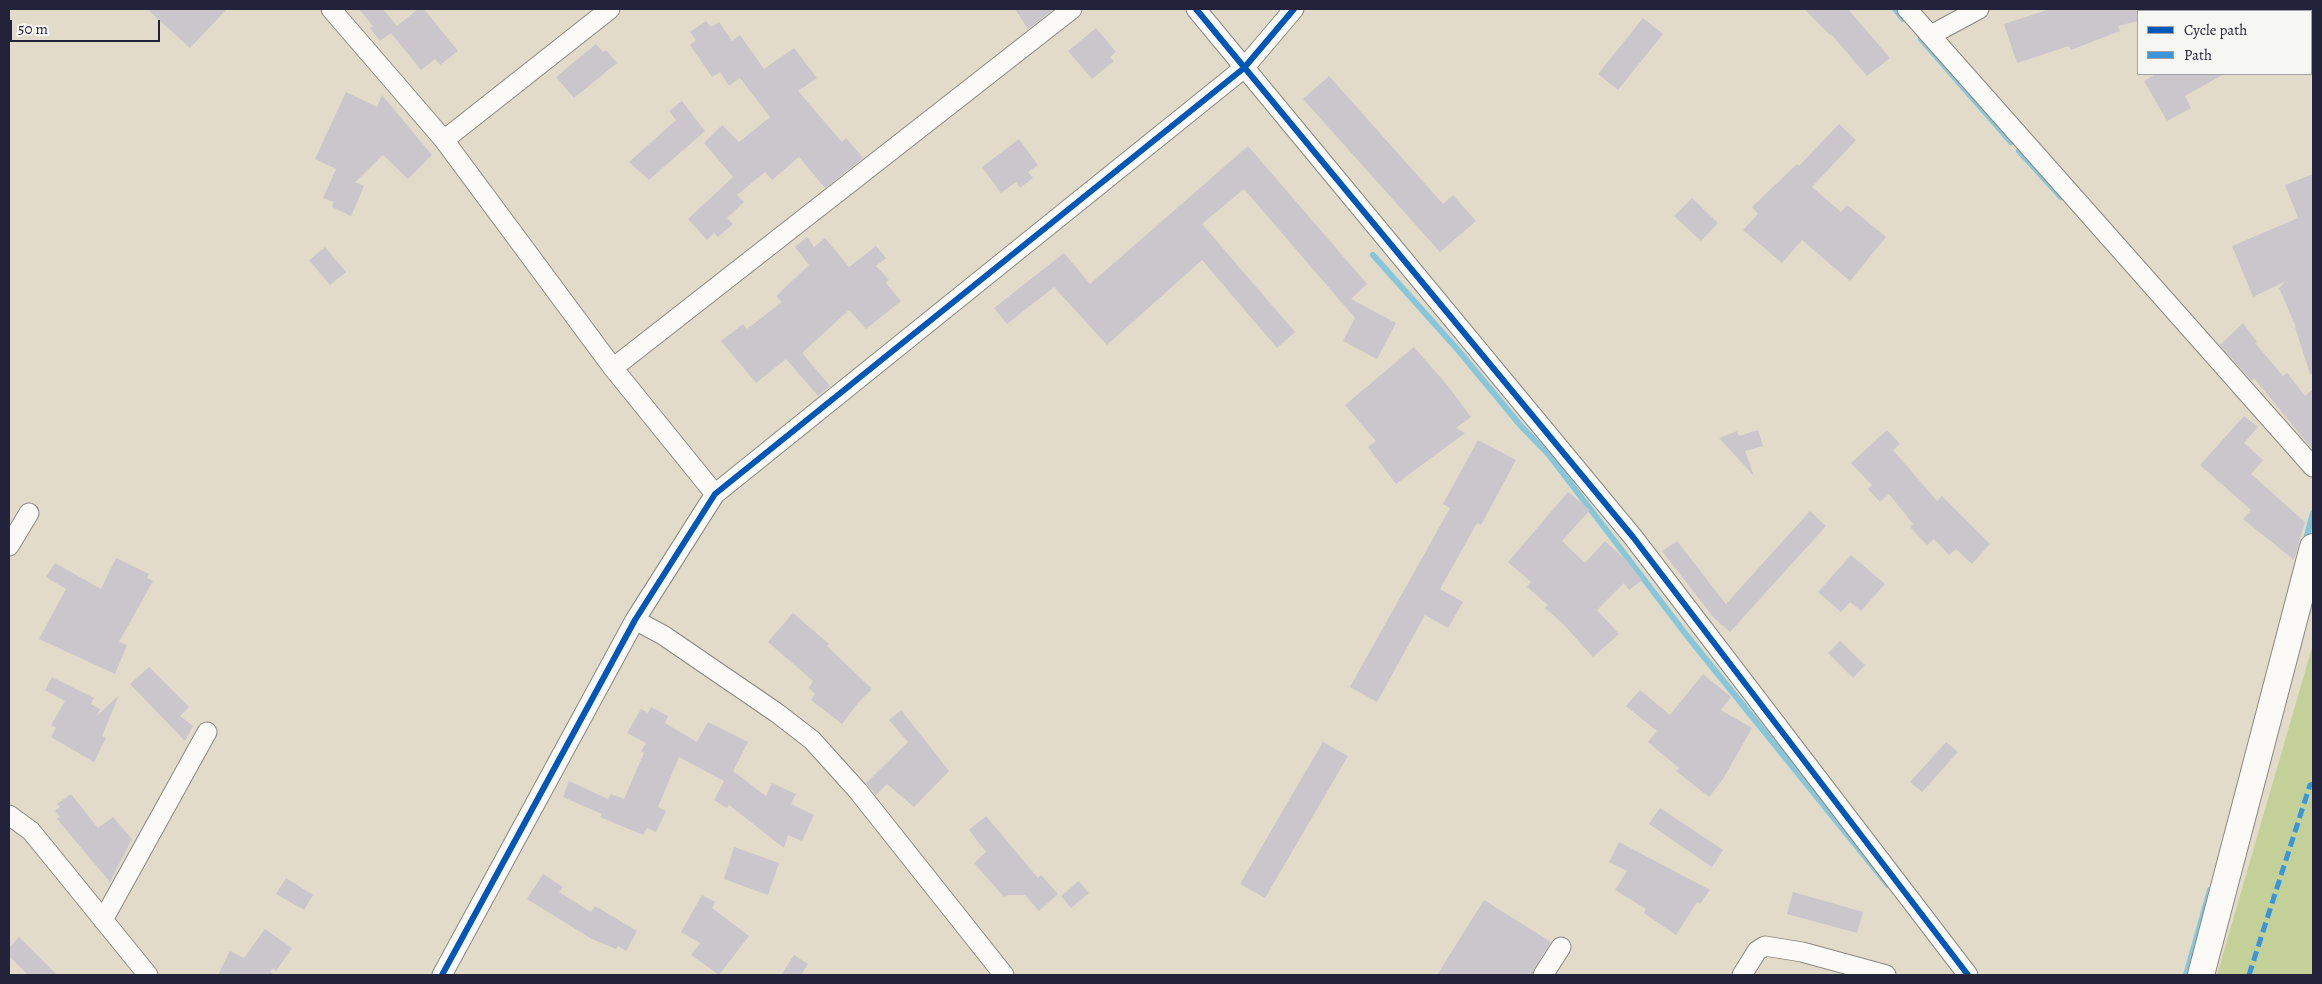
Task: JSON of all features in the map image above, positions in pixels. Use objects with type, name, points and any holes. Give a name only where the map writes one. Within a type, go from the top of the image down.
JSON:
[{"type":"street","points":[[331,9],[444,140],[613,368],[715,494]]},
{"type":"street","points":[[444,140],[610,9]]},
{"type":"street","points":[[613,368],[1072,9]]},
{"type":"street","points":[[1196,9],[1633,537],[1968,975]]},
{"type":"street","points":[[442,975],[635,620],[715,494],[1244,68],[1294,9]]},
{"type":"street","points":[[1907,9],[2313,467]]},
{"type":"street","points":[[1931,34],[1979,9]]},
{"type":"street","points":[[9,546],[29,513]]},
{"type":"street","points":[[2201,975],[2313,547]]},
{"type":"street","points":[[635,620],[663,635],[777,712],[812,740],[858,791],[1004,975]]},
{"type":"street","points":[[103,920],[207,732]]},
{"type":"street","points":[[9,815],[31,831],[148,975]]},
{"type":"street","points":[[1543,975],[1561,946]]},
{"type":"street","points":[[1742,975],[1757,951],[1765,946],[1802,952],[1886,975]]},
{"type":"green space","points":[[2313,644],[2313,975],[2217,975]]},
{"type":"building","points":[[147,9],[227,9],[190,48]]},
{"type":"building","points":[[359,9],[383,9],[397,26],[418,9],[424,9],[458,51],[440,65],[435,59],[421,70],[391,33],[380,41],[370,28],[373,26]]},
{"type":"building","points":[[1015,9],[1054,9],[1028,29]]},
{"type":"building","points":[[1804,9],[1848,9],[1890,58],[1867,76],[1831,34]]},
{"type":"building","points":[[2050,9],[2164,10],[2137,10],[2137,21],[2118,26],[2120,31],[2071,50],[2069,46],[2017,63],[2004,24]]},
{"type":"building","points":[[1643,18],[1663,34],[1618,90],[1598,74]]},
{"type":"building","points":[[706,21],[711,27],[719,22],[732,41],[740,35],[764,69],[794,48],[817,78],[798,91],[842,142],[846,138],[863,158],[825,188],[799,157],[772,180],[765,172],[737,195],[744,202],[727,218],[733,224],[718,237],[714,233],[707,240],[688,219],[733,177],[704,143],[722,125],[739,142],[770,117],[740,78],[729,86],[720,72],[712,77],[690,45],[696,40],[690,32]]},
{"type":"building","points":[[1096,28],[1116,52],[1110,57],[1114,61],[1092,79],[1068,51]]},
{"type":"building","points":[[596,44],[603,52],[606,50],[617,63],[574,98],[556,77]]},
{"type":"building","points":[[2154,75],[2222,75],[2185,96],[2191,108],[2167,121],[2144,81]]},
{"type":"building","points":[[1329,76],[1443,204],[1453,195],[1476,221],[1440,252],[1303,99]]},
{"type":"building","points":[[346,92],[377,107],[382,95],[432,155],[408,179],[383,155],[355,182],[364,186],[351,216],[332,207],[334,202],[323,198],[336,169],[315,159]]},
{"type":"building","points":[[682,101],[705,131],[649,180],[629,162],[676,120],[669,111]]},
{"type":"building","points":[[1839,124],[1856,140],[1812,187],[1841,212],[1847,205],[1886,237],[1850,281],[1802,240],[1782,263],[1743,230],[1758,214],[1752,207],[1797,164],[1799,166]]},
{"type":"building","points":[[1019,139],[1038,165],[1028,172],[1033,178],[1020,188],[1016,182],[1001,193],[982,167]]},
{"type":"building","points":[[1248,146],[1367,284],[1351,299],[1396,323],[1377,359],[1343,341],[1355,318],[1244,189],[1202,224],[1295,332],[1277,348],[1202,260],[1107,345],[1054,287],[1007,324],[994,308],[1064,253],[1090,284]]},
{"type":"building","points":[[2313,174],[2313,374],[2310,374],[2296,327],[2279,288],[2286,281],[2253,297],[2232,246],[2298,218],[2285,185]]},
{"type":"building","points":[[1692,198],[1718,223],[1701,241],[1674,216]]},
{"type":"building","points":[[807,237],[814,247],[825,238],[849,267],[876,246],[886,258],[876,266],[889,280],[886,283],[901,301],[866,329],[849,310],[802,353],[830,386],[818,396],[786,359],[756,383],[721,341],[743,324],[747,329],[782,302],[776,296],[809,265],[795,247]]},
{"type":"building","points":[[325,247],[346,272],[330,285],[309,260]]},
{"type":"building","points":[[2243,323],[2257,342],[2255,343],[2283,376],[2287,373],[2305,396],[2313,389],[2313,450],[2254,378],[2252,381],[2220,345]]},
{"type":"building","points":[[1414,347],[1448,386],[1471,417],[1456,428],[1465,433],[1396,484],[1368,447],[1376,441],[1345,405]]},
{"type":"building","points":[[2244,416],[2258,427],[2244,443],[2263,460],[2251,474],[2305,522],[2294,560],[2243,519],[2251,510],[2200,465]]},
{"type":"building","points":[[1758,430],[1763,446],[1745,451],[1754,476],[1719,438],[1737,431],[1739,436]]},
{"type":"building","points":[[1887,430],[1900,444],[1893,450],[1937,501],[1942,496],[1990,544],[1972,564],[1956,549],[1949,555],[1934,539],[1927,545],[1910,527],[1913,524],[1889,494],[1880,502],[1868,489],[1872,485],[1851,463]]},
{"type":"building","points":[[1478,440],[1516,460],[1481,525],[1477,523],[1440,589],[1463,602],[1448,628],[1425,615],[1377,702],[1350,687],[1450,508],[1443,504]]},
{"type":"building","points":[[1568,492],[1590,510],[1562,541],[1585,563],[1605,541],[1627,561],[1642,580],[1629,590],[1624,583],[1597,610],[1619,634],[1593,657],[1563,624],[1545,608],[1548,605],[1527,587],[1531,582],[1508,562]]},
{"type":"building","points":[[1810,511],[1826,526],[1730,632],[1714,618],[1662,551],[1677,541],[1726,604]]},
{"type":"building","points":[[1851,555],[1885,584],[1861,611],[1850,602],[1841,612],[1818,592]]},
{"type":"building","points":[[116,558],[149,574],[147,578],[153,581],[119,642],[127,645],[115,674],[39,639],[66,589],[46,577],[55,563],[101,589]]},
{"type":"building","points":[[793,613],[829,644],[827,646],[872,689],[858,703],[842,724],[811,700],[815,694],[809,688],[813,681],[768,642]]},
{"type":"building","points":[[1840,641],[1865,665],[1853,678],[1828,653]]},
{"type":"building","points":[[149,667],[189,707],[180,716],[193,726],[185,741],[130,684]]},
{"type":"building","points":[[1703,674],[1731,697],[1721,710],[1752,728],[1723,779],[1709,797],[1676,771],[1679,768],[1648,742],[1657,731],[1626,706],[1640,690],[1670,715]]},
{"type":"building","points":[[52,677],[94,698],[91,704],[100,709],[97,716],[119,695],[102,736],[106,738],[94,762],[51,737],[56,728],[51,725],[65,701],[45,690]]},
{"type":"building","points":[[651,707],[668,716],[665,723],[697,742],[708,722],[748,742],[733,771],[766,796],[772,783],[796,794],[791,804],[814,815],[802,841],[788,835],[784,848],[729,805],[727,808],[714,800],[724,781],[679,757],[658,807],[666,811],[656,832],[647,828],[643,835],[600,817],[602,814],[563,797],[569,781],[608,799],[611,794],[624,799],[644,753],[641,751],[646,743],[627,733],[641,709],[648,713]]},
{"type":"building","points":[[901,710],[949,771],[914,807],[887,784],[876,795],[866,783],[908,742],[889,720]]},
{"type":"building","points":[[1323,742],[1348,756],[1265,898],[1240,884]]},
{"type":"building","points":[[1946,742],[1958,752],[1922,792],[1910,782]]},
{"type":"building","points":[[71,794],[98,828],[113,817],[132,839],[110,882],[57,819],[60,817],[55,811],[60,807],[57,804]]},
{"type":"building","points":[[1660,808],[1723,850],[1712,867],[1649,824]]},
{"type":"building","points":[[986,816],[1038,878],[1041,875],[1058,894],[1039,911],[1025,895],[1008,895],[1004,897],[974,863],[986,852],[969,830]]},
{"type":"building","points":[[1619,842],[1710,890],[1700,904],[1697,902],[1676,935],[1644,913],[1646,909],[1615,890],[1627,871],[1609,862]]},
{"type":"building","points":[[734,847],[779,863],[768,895],[724,879]]},
{"type":"building","points":[[543,874],[563,887],[559,892],[591,912],[595,906],[637,931],[626,951],[618,946],[616,949],[590,938],[527,899]]},
{"type":"building","points":[[286,878],[313,895],[304,910],[276,894]]},
{"type":"building","points":[[1079,881],[1089,893],[1071,908],[1061,896]]},
{"type":"building","points":[[1793,892],[1863,912],[1857,933],[1787,914]]},
{"type":"building","points":[[702,895],[715,902],[712,908],[749,936],[719,975],[691,955],[700,943],[681,932]]},
{"type":"building","points":[[1484,900],[1551,942],[1532,975],[1437,975]]},
{"type":"building","points":[[265,929],[292,948],[276,971],[273,968],[270,972],[277,975],[218,975],[230,951],[244,958]]},
{"type":"building","points":[[19,937],[57,975],[28,975],[9,956],[9,948]]},
{"type":"building","points":[[794,955],[808,964],[801,975],[781,975]]},
{"type":"waterway","points":[[1895,9],[1903,19]]},
{"type":"waterway","points":[[1921,39],[2011,142]]},
{"type":"waterway","points":[[2019,151],[2061,197]]},
{"type":"waterway","points":[[1373,255],[1458,350],[1521,426],[1549,455],[1688,637],[1888,885]]},
{"type":"waterway","points":[[2305,543],[2313,513]]},
{"type":"waterway","points":[[2186,975],[2210,890]]},
{"type":"marked path","points":[[2249,975],[2310,785],[2313,784]]},
{"type":"cycle path","points":[[1196,9],[1633,537],[1968,975]]},
{"type":"cycle path","points":[[442,975],[635,620],[715,494],[1244,68],[1294,9]]}]
